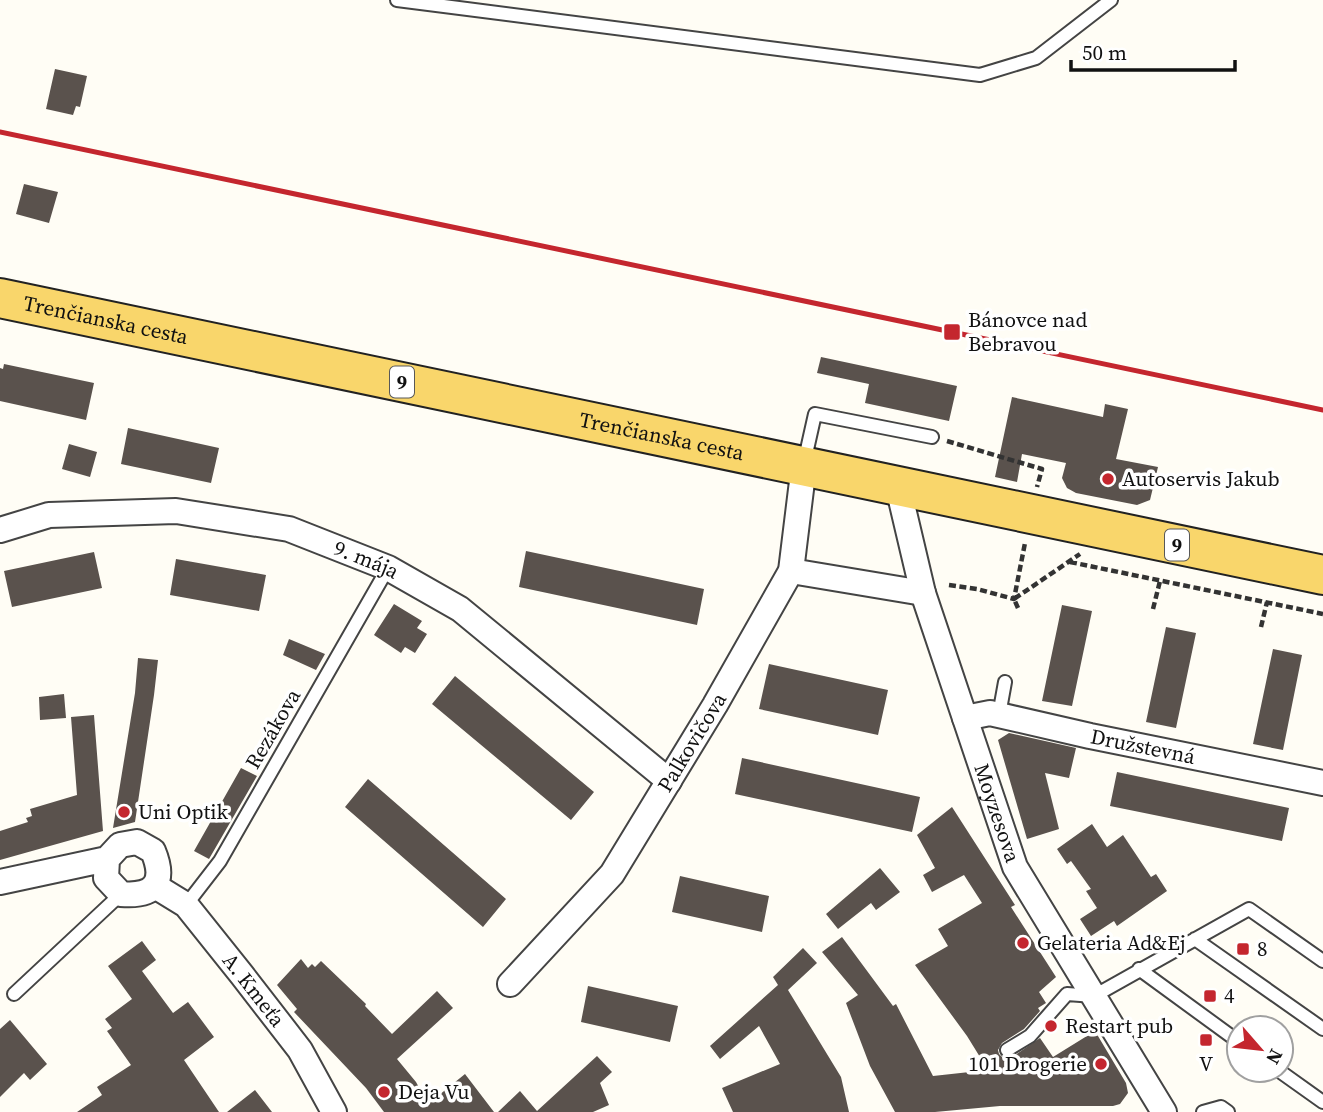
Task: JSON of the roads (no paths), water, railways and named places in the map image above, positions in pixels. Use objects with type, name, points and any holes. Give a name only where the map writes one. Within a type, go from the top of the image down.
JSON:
[{"type":"main road","name":"Trenčianska cesta","points":[[0,298],[1323,575]]},
{"type":"street","name":"Palkovičova","points":[[510,984],[612,874],[791,571],[804,466]]},
{"type":"street","name":"Moyzesova","points":[[898,486],[923,593],[1015,867],[1164,1112]]},
{"type":"street","name":"9. mája","points":[[0,530],[48,514],[176,511],[289,530],[388,568],[460,609],[669,781]]},
{"type":"street","points":[[791,571],[923,593]]},
{"type":"street","name":"Družstevná","points":[[965,718],[995,714],[1323,783]]},
{"type":"street","points":[[0,882],[107,859],[120,845],[136,842],[153,851],[160,868],[155,886],[140,896],[121,894],[106,878],[107,859]]},
{"type":"street","name":"A. Kmeťa","points":[[155,886],[186,905],[300,1050],[334,1112]]},
{"type":"lane","points":[[397,0],[980,75],[1035,58],[1111,0]]},
{"type":"lane","points":[[804,466],[815,414],[932,437]]},
{"type":"lane","name":"Rezákova","points":[[186,905],[220,861],[388,568]]},
{"type":"lane","points":[[995,714],[1005,682]]},
{"type":"lane","points":[[14,994],[121,894]]},
{"type":"lane","points":[[1007,1051],[1030,1036],[1067,994],[1094,996],[1250,909],[1323,961]]},
{"type":"lane","points":[[1195,939],[1323,1029]]},
{"type":"lane","points":[[1139,970],[1225,1032]]},
{"type":"lane","points":[[1295,1082],[1323,1102]]},
{"type":"lane","points":[[1203,1112],[1221,1107],[1228,1112]]},
{"type":"railway","points":[[0,132],[1323,410]]},
{"type":"place","name":"Bánovce nad Bebravou","points":[[952,332]]},
{"type":"place","name":"Autoservis Jakub","points":[[1108,479]]},
{"type":"place","name":"Uni Optik","points":[[124,812]]},
{"type":"place","name":"Gelateria Ad&Ej","points":[[1023,943]]},
{"type":"place","name":"8","points":[[1243,949]]},
{"type":"place","name":"4","points":[[1210,996]]},
{"type":"place","name":"Restart pub","points":[[1051,1026]]},
{"type":"place","name":"V","points":[[1206,1040]]},
{"type":"place","name":"101 Drogerie","points":[[1101,1064]]},
{"type":"place","name":"Deja Vu","points":[[384,1092]]}]
